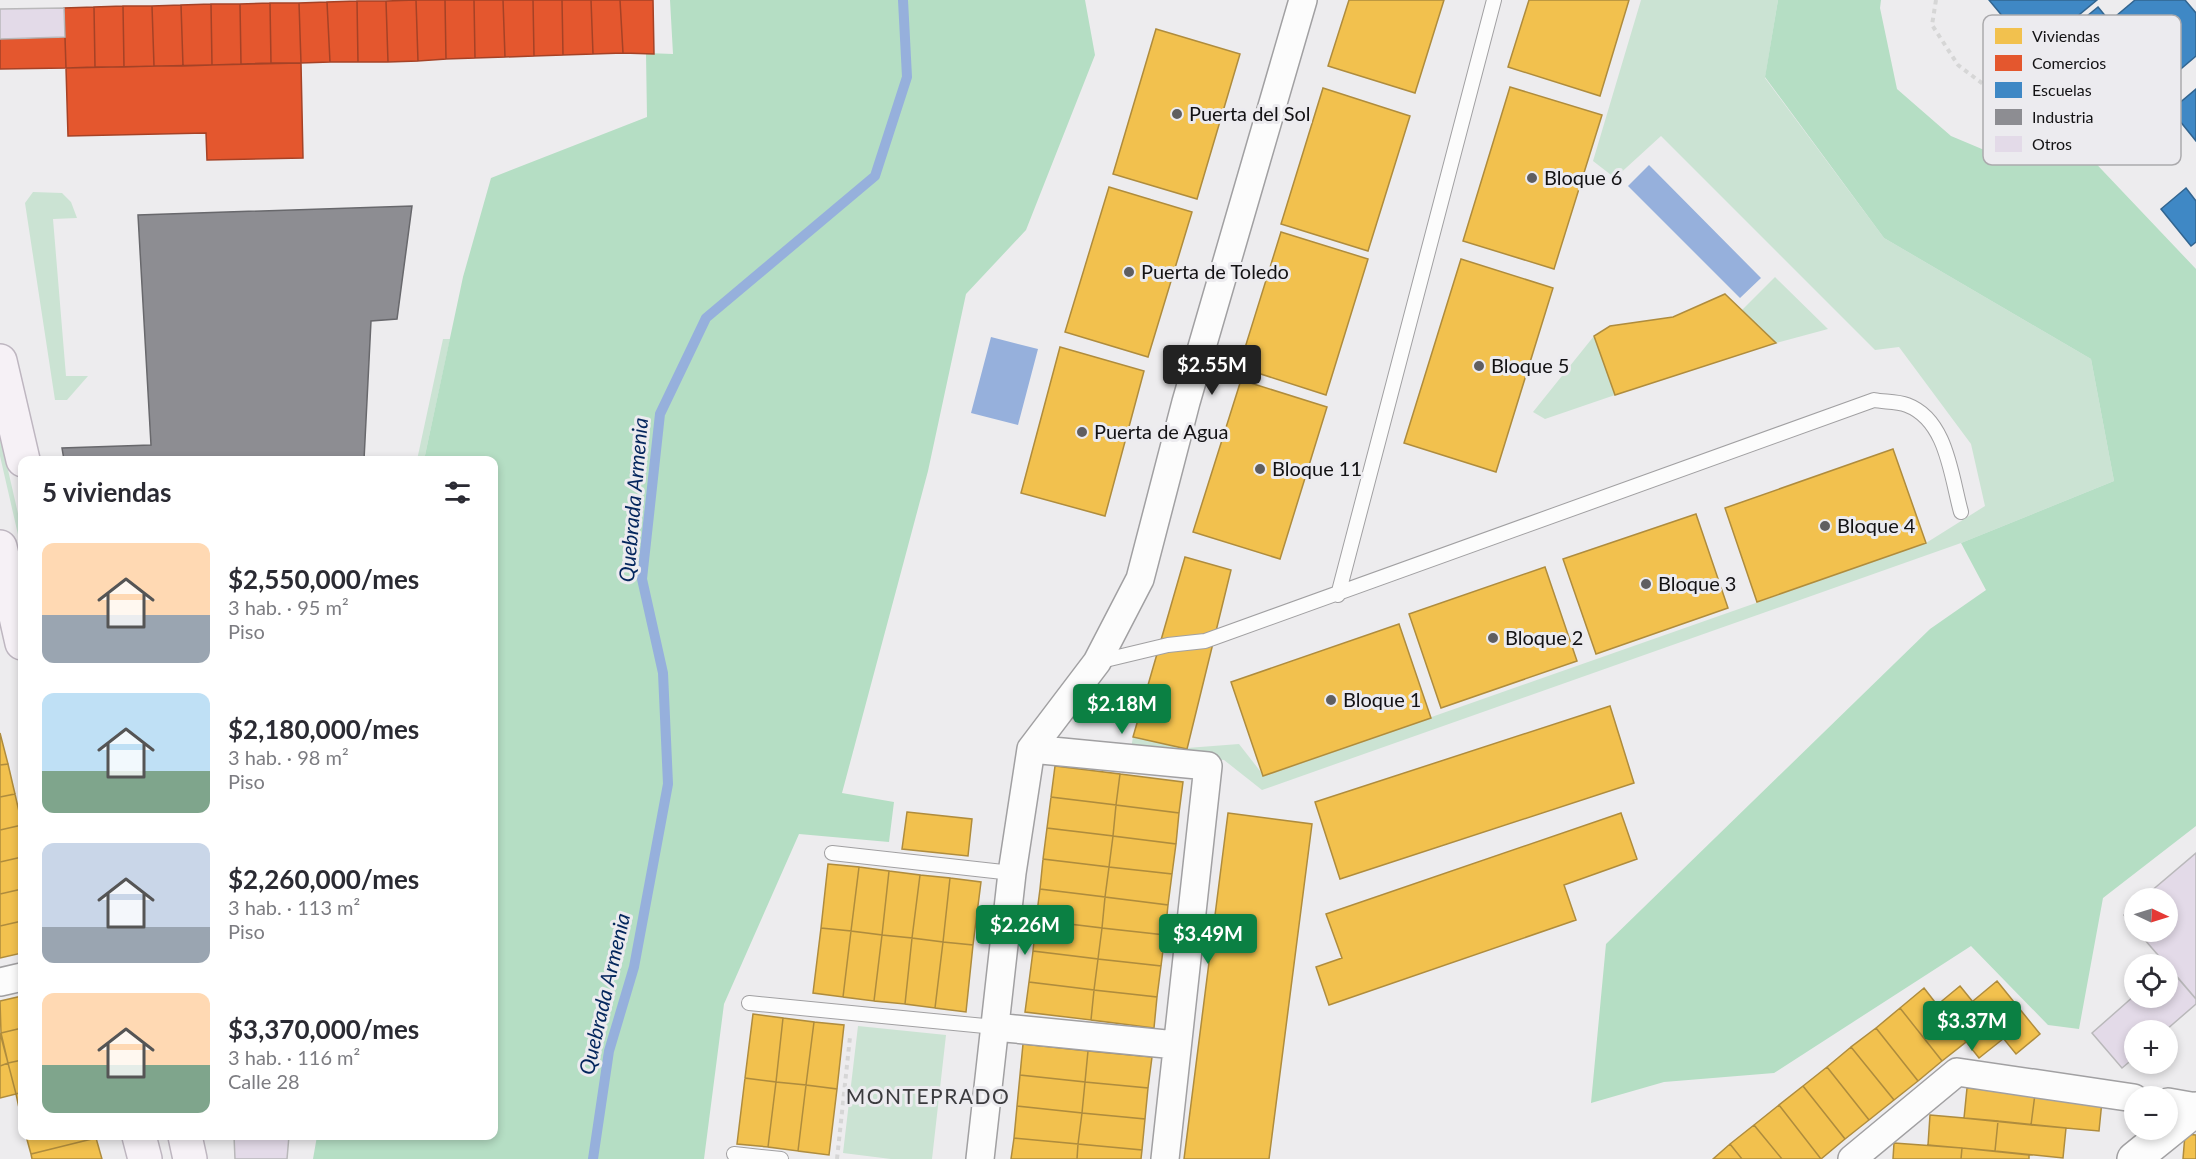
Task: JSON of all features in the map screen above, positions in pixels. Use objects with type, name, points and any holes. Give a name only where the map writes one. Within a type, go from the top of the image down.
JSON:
[{"type":"main road","points":[[0,361],[22,456]]},
{"type":"main road","points":[[0,548],[18,626]]},
{"type":"main road","points":[[140,1140],[145,1159]]},
{"type":"main road","points":[[185,1140],[190,1159]]},
{"type":"street","points":[[980,1159],[1012,873],[1031,748],[1097,662],[1140,579],[1186,402],[1303,0]]},
{"type":"street","points":[[1031,748],[1208,766],[1165,1159]]},
{"type":"street","points":[[0,982],[18,978]]},
{"type":"street","points":[[994,1027],[1176,1045]]},
{"type":"street","points":[[1852,1159],[1957,1072],[2124,1097]]},
{"type":"street","points":[[2178,1104],[2196,1108]]},
{"type":"street","points":[[2134,1159],[2196,1108]]},
{"type":"lane","points":[[1338,595],[1494,0]]},
{"type":"lane","points":[[1097,662],[1168,645],[1205,641],[1874,400],[1906,404],[1929,419],[1940,437],[1961,512]]},
{"type":"lane","points":[[832,854],[1012,873]]},
{"type":"lane","points":[[749,1003],[994,1027]]},
{"type":"lane","points":[[734,1154],[781,1159]]},
{"type":"path","points":[[1936,0],[1932,25],[1958,65],[1983,84]]},
{"type":"path","points":[[837,1159],[852,1013]]},
{"type":"green space","points":[[670,0],[1085,0],[1095,55],[1026,230],[966,294],[928,471],[842,793],[894,802],[889,842],[799,834],[724,1004],[704,1159],[313,1159],[316,1140],[498,1140],[498,456],[425,456],[463,277],[491,178],[647,117],[646,53],[673,54]]},
{"type":"green space","points":[[1641,0],[1778,0],[1765,78],[1884,238],[2091,359],[2114,481],[1961,543],[1262,790],[1224,760],[1131,748],[1133,737],[1187,748],[1239,744],[1264,776],[1926,543],[1985,506],[1971,444],[1899,347],[1875,350],[1661,136],[1615,178],[1593,161]]},
{"type":"green space","points":[[1778,0],[1881,0],[1880,8],[1897,89],[1951,136],[1983,149],[1983,165],[2097,165],[2196,269],[2196,826],[2103,898],[2079,1029],[2048,1025],[1971,946],[1774,1073],[1664,1082],[1591,1103],[1606,944],[1930,629],[1986,590],[1961,543],[2114,481],[2091,359],[1884,238],[1765,77]]},
{"type":"green space","points":[[33,192],[62,193],[71,202],[77,218],[53,219],[66,376],[88,376],[67,400],[55,400],[25,203]]},
{"type":"green space","points":[[1775,277],[1828,329],[1776,343],[1742,310]]},
{"type":"green space","points":[[1594,336],[1615,395],[1545,419],[1533,412]]},
{"type":"green space","points":[[443,339],[450,339],[425,456],[418,456]]},
{"type":"green space","points":[[0,435],[18,514],[18,535],[0,456]]},
{"type":"green space","points":[[858,1026],[946,1035],[932,1159],[891,1159],[843,1153]]},
{"type":"water","points":[[1649,165],[1761,278],[1740,298],[1628,186]]},
{"type":"water","points":[[991,337],[1038,349],[1018,425],[971,413]]},
{"type":"building: Viviendas","points":[[1349,0],[1444,0],[1415,93],[1328,66]]},
{"type":"building: Viviendas","points":[[1529,0],[1629,0],[1600,96],[1508,67]]},
{"type":"building: Viviendas","name":"Puerta del Sol","points":[[1156,29],[1240,54],[1197,199],[1113,174]]},
{"type":"building: Viviendas","name":"Bloque 6","points":[[1510,87],[1602,115],[1554,269],[1463,241]]},
{"type":"building: Viviendas","points":[[1323,88],[1410,116],[1368,251],[1281,224]]},
{"type":"building: Viviendas","name":"Puerta de Toledo","points":[[1109,187],[1192,212],[1148,357],[1065,332]]},
{"type":"building: Viviendas","points":[[1281,232],[1368,259],[1326,395],[1239,367]]},
{"type":"building: Viviendas","name":"Bloque 5","points":[[1461,259],[1553,288],[1496,472],[1404,443]]},
{"type":"building: Viviendas","points":[[1725,294],[1776,343],[1615,395],[1594,336],[1610,326],[1673,317]]},
{"type":"building: Viviendas","name":"Puerta de Agua","points":[[1060,347],[1144,371],[1105,516],[1021,493]]},
{"type":"building: Viviendas","name":"Bloque 11","points":[[1241,380],[1327,407],[1280,559],[1193,532]]},
{"type":"building: Viviendas","name":"Bloque 4","points":[[1893,449],[1926,543],[1757,602],[1725,508]]},
{"type":"building: Viviendas","name":"Bloque 3","points":[[1696,514],[1728,608],[1596,654],[1563,559]]},
{"type":"building: Viviendas","points":[[1185,557],[1231,570],[1187,749],[1133,737]]},
{"type":"building: Viviendas","name":"Bloque 2","points":[[1545,567],[1577,661],[1441,708],[1409,614]]},
{"type":"building: Viviendas","name":"Bloque 1","points":[[1399,624],[1431,718],[1263,776],[1231,682]]},
{"type":"building: Viviendas","points":[[1610,706],[1634,783],[1340,879],[1315,802]]},
{"type":"building: Viviendas","points":[[0,733],[8,764],[0,765]]},
{"type":"building: Viviendas","points":[[8,764],[15,794],[0,797],[0,765]]},
{"type":"building: Viviendas","points":[[1055,766],[1120,774],[1116,805],[1051,797]]},
{"type":"building: Viviendas","points":[[1120,774],[1183,782],[1179,813],[1116,805]]},
{"type":"building: Viviendas","points":[[15,794],[18,826],[0,830],[0,797]]},
{"type":"building: Viviendas","points":[[1051,797],[1116,805],[1113,836],[1047,828]]},
{"type":"building: Viviendas","points":[[1116,805],[1179,813],[1176,844],[1113,836]]},
{"type":"building: Viviendas","points":[[907,812],[972,819],[968,856],[902,849]]},
{"type":"building: Viviendas","points":[[1228,813],[1312,824],[1269,1159],[1184,1159]]},
{"type":"building: Viviendas","points":[[1621,813],[1637,859],[1564,885],[1576,920],[1329,1005],[1316,967],[1342,958],[1326,914]]},
{"type":"building: Viviendas","points":[[18,826],[18,858],[0,862],[0,830]]},
{"type":"building: Viviendas","points":[[1047,828],[1113,836],[1109,867],[1043,859]]},
{"type":"building: Viviendas","points":[[1113,836],[1176,844],[1172,874],[1109,867]]},
{"type":"building: Viviendas","points":[[18,858],[18,890],[0,894],[0,862]]},
{"type":"building: Viviendas","points":[[1043,859],[1109,867],[1105,897],[1040,889]]},
{"type":"building: Viviendas","points":[[828,864],[859,867],[851,931],[821,928]]},
{"type":"building: Viviendas","points":[[859,867],[889,871],[882,935],[851,931]]},
{"type":"building: Viviendas","points":[[1109,867],[1172,874],[1168,905],[1105,897]]},
{"type":"building: Viviendas","points":[[889,871],[920,875],[912,938],[882,935]]},
{"type":"building: Viviendas","points":[[920,875],[950,878],[943,942],[912,938]]},
{"type":"building: Viviendas","points":[[950,878],[981,882],[973,945],[943,942]]},
{"type":"building: Viviendas","points":[[1040,889],[1105,897],[1102,928],[1036,920]]},
{"type":"building: Viviendas","points":[[18,890],[18,922],[0,926],[0,894]]},
{"type":"building: Viviendas","points":[[1105,897],[1168,905],[1165,935],[1102,928]]},
{"type":"building: Viviendas","points":[[1036,920],[1102,928],[1098,959],[1033,951]]},
{"type":"building: Viviendas","points":[[18,922],[18,954],[0,958],[0,926]]},
{"type":"building: Viviendas","points":[[821,928],[851,931],[843,997],[813,993]]},
{"type":"building: Viviendas","points":[[1102,928],[1165,935],[1161,966],[1098,959]]},
{"type":"building: Viviendas","points":[[851,931],[882,935],[874,1001],[843,997]]},
{"type":"building: Viviendas","points":[[882,935],[912,938],[905,1004],[874,1001]]},
{"type":"building: Viviendas","points":[[912,938],[943,942],[935,1008],[905,1004]]},
{"type":"building: Viviendas","points":[[943,942],[973,945],[966,1012],[935,1008]]},
{"type":"building: Viviendas","points":[[1033,951],[1098,959],[1094,990],[1029,982]]},
{"type":"building: Viviendas","points":[[1098,959],[1161,966],[1157,997],[1094,990]]},
{"type":"building: Viviendas","points":[[1997,981],[2040,1034],[2016,1054],[1973,1001]]},
{"type":"building: Viviendas","points":[[1029,982],[1094,990],[1091,1020],[1025,1012]]},
{"type":"building: Viviendas","points":[[1960,986],[2003,1039],[1979,1058],[1937,1005]]},
{"type":"building: Viviendas","points":[[1924,988],[1966,1042],[1942,1061],[1900,1008]]},
{"type":"building: Viviendas","points":[[1094,990],[1157,997],[1154,1028],[1091,1020]]},
{"type":"building: Viviendas","points":[[18,997],[18,1029],[1,1033],[0,1001]]},
{"type":"building: Viviendas","points":[[1900,1008],[1942,1061],[1918,1081],[1876,1028]]},
{"type":"building: Viviendas","points":[[753,1014],[783,1018],[776,1082],[745,1078]]},
{"type":"building: Viviendas","points":[[783,1018],[814,1022],[806,1085],[776,1082]]},
{"type":"building: Viviendas","points":[[814,1022],[844,1025],[837,1089],[806,1085]]},
{"type":"building: Viviendas","points":[[1876,1028],[1918,1081],[1894,1100],[1851,1047]]},
{"type":"building: Viviendas","points":[[18,1029],[18,1061],[8,1063],[1,1033]]},
{"type":"building: Viviendas","points":[[0,1033],[8,1063],[0,1066]]},
{"type":"building: Viviendas","points":[[1023,1044],[1088,1051],[1085,1082],[1020,1075]]},
{"type":"building: Viviendas","points":[[1851,1047],[1894,1100],[1869,1120],[1827,1067]]},
{"type":"building: Viviendas","points":[[1088,1051],[1152,1057],[1148,1088],[1085,1082]]},
{"type":"building: Viviendas","points":[[18,1061],[18,1093],[16,1094],[8,1063]]},
{"type":"building: Viviendas","points":[[8,1063],[16,1094],[0,1098],[0,1066]]},
{"type":"building: Viviendas","points":[[1827,1067],[1869,1120],[1845,1139],[1803,1086]]},
{"type":"building: Viviendas","points":[[1020,1075],[1085,1082],[1082,1113],[1017,1106]]},
{"type":"building: Viviendas","points":[[745,1078],[776,1082],[768,1147],[737,1144]]},
{"type":"building: Viviendas","points":[[776,1082],[806,1085],[798,1151],[768,1147]]},
{"type":"building: Viviendas","points":[[1085,1082],[1148,1088],[1145,1119],[1082,1113]]},
{"type":"building: Viviendas","points":[[806,1085],[837,1089],[829,1155],[798,1151]]},
{"type":"building: Viviendas","points":[[1803,1086],[1845,1139],[1821,1159],[1779,1105]]},
{"type":"building: Viviendas","points":[[1967,1088],[2035,1094],[2031,1125],[1964,1118]]},
{"type":"building: Viviendas","points":[[2035,1094],[2102,1101],[2099,1131],[2031,1125]]},
{"type":"building: Viviendas","points":[[1779,1105],[1821,1159],[1782,1159],[1754,1125]]},
{"type":"building: Viviendas","points":[[1017,1106],[1082,1113],[1078,1144],[1014,1138]]},
{"type":"building: Viviendas","points":[[1082,1113],[1145,1119],[1142,1150],[1078,1144]]},
{"type":"building: Viviendas","points":[[1930,1115],[1998,1121],[1995,1151],[1928,1145]]},
{"type":"building: Viviendas","points":[[1998,1121],[2066,1128],[2063,1158],[1995,1151]]},
{"type":"building: Viviendas","points":[[1754,1125],[1782,1159],[1742,1159],[1730,1144]]},
{"type":"building: Viviendas","points":[[2185,1134],[2196,1135],[2196,1159],[2183,1159]]},
{"type":"building: Viviendas","points":[[1014,1138],[1078,1144],[1077,1159],[1011,1159]]},
{"type":"building: Viviendas","points":[[27,1140],[88,1140],[31,1154]]},
{"type":"building: Viviendas","points":[[88,1140],[97,1140],[102,1159],[32,1159],[31,1154]]},
{"type":"building: Viviendas","points":[[1894,1143],[1962,1148],[1961,1159],[1893,1159]]},
{"type":"building: Viviendas","points":[[1078,1144],[1142,1150],[1141,1159],[1077,1159]]},
{"type":"building: Viviendas","points":[[1730,1144],[1742,1159],[1713,1159]]},
{"type":"building: Viviendas","points":[[1962,1148],[2029,1155],[2029,1159],[1961,1159]]},
{"type":"building: Comercios","points":[[416,0],[418,61],[388,62],[386,1]]},
{"type":"building: Comercios","points":[[416,0],[445,0],[446,59],[418,61]]},
{"type":"building: Comercios","points":[[445,0],[474,0],[475,58],[446,59]]},
{"type":"building: Comercios","points":[[474,0],[503,0],[505,57],[475,58]]},
{"type":"building: Comercios","points":[[503,0],[533,0],[534,56],[505,57]]},
{"type":"building: Comercios","points":[[533,0],[562,0],[563,55],[534,56]]},
{"type":"building: Comercios","points":[[562,0],[591,0],[593,54],[563,55]]},
{"type":"building: Comercios","points":[[591,0],[620,0],[623,53],[593,54]]},
{"type":"building: Comercios","points":[[620,0],[653,0],[654,54],[623,53]]},
{"type":"building: Comercios","points":[[357,1],[358,62],[330,62],[327,2]]},
{"type":"building: Comercios","points":[[357,1],[386,1],[388,62],[358,62]]},
{"type":"building: Comercios","points":[[327,2],[330,62],[301,63],[299,3]]},
{"type":"building: Comercios","points":[[270,3],[271,63],[241,64],[240,4]]},
{"type":"building: Comercios","points":[[270,3],[299,3],[301,63],[271,63]]},
{"type":"building: Comercios","points":[[211,4],[212,65],[183,66],[181,5]]},
{"type":"building: Comercios","points":[[211,4],[240,4],[241,64],[212,65]]},
{"type":"building: Comercios","points":[[181,5],[183,66],[154,66],[152,6]]},
{"type":"building: Comercios","points":[[123,6],[124,67],[95,67],[94,7]]},
{"type":"building: Comercios","points":[[123,6],[152,6],[154,66],[124,67]]},
{"type":"building: Comercios","points":[[94,7],[95,67],[66,68],[64,8]]},
{"type":"building: Comercios","points":[[65,37],[66,68],[0,69],[0,39]]},
{"type":"building: Comercios","points":[[301,63],[303,158],[207,160],[206,133],[68,136],[66,68]]},
{"type":"building: Escuelas","points":[[1989,0],[2097,0],[2079,15],[2001,15]]},
{"type":"building: Escuelas","points":[[2135,0],[2185,0],[2196,13],[2196,56],[2181,69],[2181,15],[2117,15]]},
{"type":"building: Escuelas","points":[[2098,7],[2105,15],[2088,15]]},
{"type":"building: Escuelas","points":[[2196,89],[2196,141],[2181,122],[2181,102]]},
{"type":"building: Escuelas","points":[[2186,188],[2196,201],[2196,242],[2191,246],[2161,209]]},
{"type":"building: Industria","points":[[412,206],[397,319],[371,321],[364,456],[63,456],[62,448],[151,445],[138,215]]},
{"type":"building: Otros","points":[[64,8],[65,37],[0,39],[0,9]]},
{"type":"building: Otros","points":[[2196,853],[2196,999],[2178,978],[2178,954],[2157,954],[2147,942],[2178,942],[2178,888],[2155,888]]},
{"type":"building: Otros","points":[[2178,978],[2196,999],[2196,1004],[2178,1020],[2124,1020],[2124,1066],[2122,1068],[2092,1033],[2124,1005],[2124,1008],[2178,1008]]},
{"type":"building: Otros","points":[[234,1140],[289,1140],[287,1159],[235,1159]]},
{"type":"waterway","name":"Quebrada Armenia","points":[[593,1159],[609,1051],[634,967],[668,784],[663,673],[642,579],[660,414],[706,318],[875,176],[907,77],[903,0]]},
{"type":"place","name":"Puerta del Sol","points":[[1177,114]]},
{"type":"place","name":"Bloque 6","points":[[1532,178]]},
{"type":"place","name":"Puerta de Toledo","points":[[1129,272]]},
{"type":"place","name":"Bloque 5","points":[[1479,366]]},
{"type":"place","name":"Puerta de Agua","points":[[1082,432]]},
{"type":"place","name":"Bloque 11","points":[[1260,469]]},
{"type":"place","name":"Bloque 4","points":[[1825,526]]},
{"type":"place","name":"Bloque 3","points":[[1646,584]]},
{"type":"place","name":"Bloque 2","points":[[1493,638]]},
{"type":"place","name":"Bloque 1","points":[[1331,700]]},
{"type":"district","name":"MONTEPRADO","points":[[928,1097]]}]
